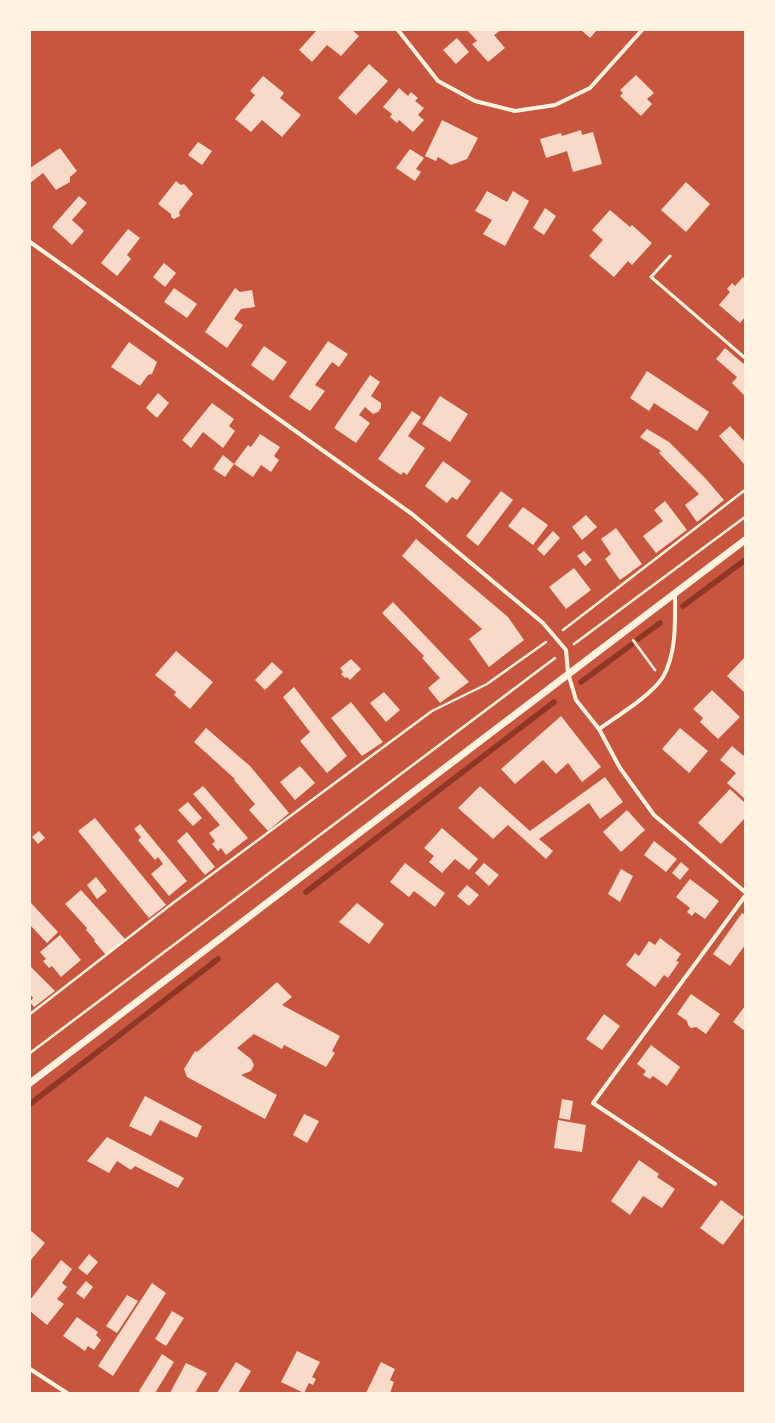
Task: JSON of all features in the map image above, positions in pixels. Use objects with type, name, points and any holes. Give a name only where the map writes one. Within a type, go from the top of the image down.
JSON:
[{"type":"street","points":[[398,30],[438,81],[475,101],[514,111],[555,105],[590,88],[642,30]]},
{"type":"street","points":[[30,242],[412,514],[543,623],[566,650],[568,673],[576,700],[599,729],[620,768],[654,815],[745,892]]},
{"type":"street","points":[[30,1083],[745,540]]},
{"type":"street","points":[[599,729],[644,696],[662,678],[670,661],[676,629],[675,593]]},
{"type":"street","points":[[715,1184],[593,1103],[745,896]]},
{"type":"street","points":[[30,1369],[67,1393]]},
{"type":"lane","points":[[670,256],[651,277],[745,358]]},
{"type":"path","points":[[30,1014],[173,902],[432,712],[487,684],[555,636],[745,490]]},
{"type":"path","points":[[30,1053],[745,516]]},
{"type":"path","points":[[613,614],[662,678]]},
{"type":"building","points":[[317,30],[352,30],[359,36],[341,56],[327,45],[312,62],[299,50]]},
{"type":"building","points":[[501,30],[494,35],[505,48],[488,62],[472,44],[477,41],[468,31]]},
{"type":"building","points":[[581,30],[597,30],[590,38]]},
{"type":"building","points":[[457,38],[469,52],[456,64],[443,50]]},
{"type":"building","points":[[369,64],[388,81],[356,115],[338,98]]},
{"type":"building","points":[[636,75],[654,93],[647,99],[652,104],[641,116],[620,96],[623,93],[620,90]]},
{"type":"building","points":[[263,76],[284,93],[280,98],[301,115],[282,137],[262,120],[251,132],[235,119],[255,95],[250,91]]},
{"type":"building","points":[[399,88],[408,96],[411,92],[418,98],[415,101],[424,108],[418,115],[424,120],[413,132],[399,120],[397,123],[390,117],[392,114],[383,107]]},
{"type":"building","points":[[442,120],[478,138],[467,159],[451,165],[438,157],[436,161],[425,156]]},
{"type":"building","points":[[581,130],[582,135],[593,132],[602,164],[573,172],[567,151],[546,158],[540,139],[561,133],[562,136]]},
{"type":"building","points":[[198,142],[212,151],[202,165],[188,155]]},
{"type":"building","points":[[60,148],[77,171],[70,177],[70,182],[56,190],[43,173],[30,183],[30,168]]},
{"type":"building","points":[[410,149],[424,158],[416,169],[421,172],[415,181],[396,168]]},
{"type":"building","points":[[176,181],[181,185],[184,184],[193,194],[179,212],[180,216],[174,219],[171,217],[171,214],[158,204]]},
{"type":"building","points":[[686,182],[710,204],[686,232],[661,210]]},
{"type":"building","points":[[487,191],[507,202],[513,191],[529,201],[505,246],[483,234],[492,220],[475,211]]},
{"type":"building","points":[[79,196],[87,203],[72,220],[84,231],[72,245],[52,227]]},
{"type":"building","points":[[545,208],[556,216],[544,235],[533,228]]},
{"type":"building","points":[[610,210],[630,227],[632,225],[652,243],[632,265],[628,261],[614,277],[589,256],[603,240],[592,230]]},
{"type":"building","points":[[128,229],[140,238],[127,255],[131,259],[117,276],[101,263]]},
{"type":"building","points":[[164,263],[176,273],[165,287],[153,277]]},
{"type":"building","points":[[743,277],[745,279],[745,317],[740,323],[719,305],[730,292],[727,289],[732,283],[735,286]]},
{"type":"building","points":[[174,288],[197,304],[187,318],[164,302]]},
{"type":"building","points":[[235,288],[240,292],[252,290],[255,307],[241,309],[234,319],[243,325],[227,348],[205,332]]},
{"type":"building","points":[[328,341],[348,354],[339,367],[332,362],[315,385],[325,391],[310,411],[289,397]]},
{"type":"building","points":[[129,342],[157,362],[152,374],[148,375],[140,386],[111,367]]},
{"type":"building","points":[[264,346],[287,362],[273,381],[251,365]]},
{"type":"building","points":[[725,348],[745,365],[745,396],[732,383],[737,377],[716,359]]},
{"type":"building","points":[[647,371],[709,412],[697,431],[654,403],[649,411],[630,398]]},
{"type":"building","points":[[370,375],[380,382],[371,396],[381,403],[381,408],[378,412],[373,414],[365,407],[359,415],[370,423],[356,443],[334,428]]},
{"type":"building","points":[[158,393],[169,403],[157,418],[146,408]]},
{"type":"building","points":[[440,396],[468,414],[450,442],[422,424]]},
{"type":"building","points":[[212,403],[234,419],[229,426],[235,431],[223,448],[203,432],[191,448],[182,440]]},
{"type":"building","points":[[412,411],[421,417],[408,436],[425,448],[407,475],[403,472],[401,475],[378,459]]},
{"type":"building","points":[[730,426],[745,442],[745,465],[719,436]]},
{"type":"building","points":[[647,429],[669,442],[706,479],[724,500],[697,522],[685,505],[699,494],[659,453],[661,451],[640,437]]},
{"type":"building","points":[[260,434],[280,447],[274,456],[279,460],[271,472],[261,465],[253,477],[234,464],[248,445],[251,447]]},
{"type":"building","points":[[223,455],[234,464],[225,477],[213,469]]},
{"type":"building","points":[[443,461],[471,481],[457,500],[452,497],[447,503],[425,486]]},
{"type":"building","points":[[501,491],[513,500],[478,546],[466,536]]},
{"type":"building","points":[[665,501],[687,530],[656,553],[643,536],[663,521],[654,510]]},
{"type":"building","points":[[523,507],[548,525],[533,545],[508,526]]},
{"type":"building","points":[[586,515],[597,527],[582,540],[572,527]]},
{"type":"building","points":[[616,528],[642,564],[620,580],[605,559],[611,554],[601,539]]},
{"type":"building","points":[[553,531],[560,538],[544,556],[537,549]]},
{"type":"building","points":[[416,539],[508,617],[524,640],[489,667],[469,639],[482,629],[402,556]]},
{"type":"building","points":[[584,551],[592,560],[585,566],[577,556]]},
{"type":"building","points":[[574,568],[591,590],[566,609],[549,587]]},
{"type":"building","points":[[393,602],[469,682],[440,703],[428,688],[440,678],[422,658],[424,656],[382,613]]},
{"type":"building","points":[[176,651],[213,682],[190,709],[174,695],[176,692],[155,675]]},
{"type":"building","points":[[745,657],[745,693],[727,676]]},
{"type":"building","points":[[351,659],[361,669],[350,680],[341,674],[343,672],[340,668]]},
{"type":"building","points":[[272,662],[283,672],[265,690],[255,680]]},
{"type":"building","points":[[294,687],[347,756],[327,773],[300,741],[310,732],[283,697]]},
{"type":"building","points":[[712,690],[740,717],[718,739],[700,722],[703,718],[693,709]]},
{"type":"building","points":[[384,692],[400,710],[386,722],[370,703]]},
{"type":"building","points":[[351,702],[383,742],[362,756],[331,718]]},
{"type":"building","points":[[561,716],[601,767],[582,782],[568,763],[556,774],[543,760],[515,784],[501,769]]},
{"type":"building","points":[[206,728],[250,766],[289,813],[268,831],[249,810],[255,804],[234,780],[235,779],[194,742]]},
{"type":"building","points":[[680,728],[708,751],[689,773],[662,749]]},
{"type":"building","points":[[732,746],[745,757],[745,799],[727,783],[736,773],[720,760]]},
{"type":"building","points":[[300,766],[315,783],[295,800],[280,782]]},
{"type":"building","points":[[605,777],[623,802],[600,819],[589,803],[539,839],[553,851],[546,859],[508,825],[493,839],[458,808],[480,786],[530,831]]},
{"type":"building","points":[[203,786],[248,838],[226,855],[221,848],[218,851],[212,844],[215,841],[209,833],[220,825],[193,794]]},
{"type":"building","points":[[730,789],[745,803],[745,818],[721,844],[698,823]]},
{"type":"building","points":[[188,802],[202,818],[193,826],[178,810]]},
{"type":"building","points":[[627,810],[645,830],[621,852],[603,832]]},
{"type":"building","points":[[95,818],[166,905],[149,918],[78,831]]},
{"type":"building","points":[[140,824],[187,881],[169,896],[151,874],[163,864],[158,857],[155,860],[138,840],[141,837],[134,829]]},
{"type":"building","points":[[442,828],[478,859],[469,870],[455,859],[442,873],[429,862],[434,856],[424,848]]},
{"type":"building","points":[[39,831],[45,838],[38,844],[32,837]]},
{"type":"building","points":[[187,832],[215,867],[205,875],[177,841]]},
{"type":"building","points":[[654,841],[677,859],[666,872],[644,855]]},
{"type":"building","points":[[681,862],[689,869],[680,880],[672,873]]},
{"type":"building","points":[[405,863],[445,893],[435,907],[414,891],[409,897],[390,882]]},
{"type":"building","points":[[484,863],[499,875],[489,886],[475,873]]},
{"type":"building","points":[[621,869],[633,876],[620,902],[608,894]]},
{"type":"building","points":[[96,877],[107,891],[97,899],[87,885]]},
{"type":"building","points":[[690,879],[719,901],[705,919],[695,912],[692,916],[687,912],[690,908],[676,897]]},
{"type":"building","points":[[467,885],[479,895],[469,906],[457,896]]},
{"type":"building","points":[[81,890],[125,939],[106,955],[86,930],[87,928],[65,904]]},
{"type":"building","points":[[31,903],[58,932],[47,943],[30,925]]},
{"type":"building","points":[[357,903],[384,924],[369,944],[339,922]]},
{"type":"building","points":[[742,913],[745,915],[745,945],[730,966],[713,954]]},
{"type":"building","points":[[60,935],[81,960],[61,977],[52,966],[49,968],[43,961],[46,959],[40,952]]},
{"type":"building","points":[[660,938],[681,954],[676,961],[679,962],[668,978],[664,975],[655,987],[626,965],[635,953],[639,956],[649,941],[655,945]]},
{"type":"building","points":[[30,966],[55,991],[34,1007],[30,1002],[33,998],[30,994]]},
{"type":"building","points":[[277,982],[292,997],[282,1005],[340,1036],[332,1051],[335,1053],[326,1067],[284,1045],[282,1049],[254,1034],[237,1048],[251,1059],[254,1065],[251,1071],[241,1075],[277,1095],[265,1119],[187,1077],[184,1069],[195,1051],[197,1052]]},
{"type":"building","points":[[691,994],[720,1014],[706,1034],[696,1027],[691,1028],[687,1021],[677,1014]]},
{"type":"building","points":[[745,1006],[745,1031],[733,1022]]},
{"type":"building","points":[[604,1014],[620,1026],[602,1050],[586,1039]]},
{"type":"building","points":[[651,1045],[680,1067],[667,1086],[653,1076],[650,1079],[643,1075],[646,1071],[637,1064]]},
{"type":"building","points":[[145,1096],[202,1126],[197,1138],[160,1120],[151,1136],[129,1126]]},
{"type":"building","points":[[562,1099],[573,1101],[570,1120],[559,1118]]},
{"type":"building","points":[[304,1114],[319,1121],[307,1143],[293,1135]]},
{"type":"building","points":[[558,1120],[586,1125],[582,1152],[554,1148]]},
{"type":"building","points":[[107,1137],[184,1178],[178,1188],[135,1166],[131,1170],[117,1161],[109,1173],[87,1161]]},
{"type":"building","points":[[639,1160],[659,1174],[657,1177],[675,1189],[662,1208],[643,1196],[630,1215],[611,1201]]},
{"type":"building","points":[[721,1200],[744,1217],[723,1245],[700,1228]]},
{"type":"building","points":[[30,1230],[45,1243],[30,1261]]},
{"type":"building","points":[[89,1254],[98,1262],[87,1275],[78,1268]]},
{"type":"building","points":[[61,1260],[72,1269],[62,1283],[67,1287],[57,1299],[64,1304],[47,1325],[30,1311],[30,1300]]},
{"type":"building","points":[[86,1281],[93,1287],[84,1299],[76,1293]]},
{"type":"building","points":[[152,1283],[166,1293],[113,1376],[98,1366]]},
{"type":"building","points":[[127,1295],[138,1301],[117,1333],[106,1326]]},
{"type":"building","points":[[172,1311],[184,1318],[166,1346],[155,1339]]},
{"type":"building","points":[[77,1317],[98,1332],[96,1335],[101,1340],[94,1350],[88,1346],[85,1351],[63,1336]]},
{"type":"building","points":[[297,1351],[320,1362],[312,1377],[316,1379],[313,1385],[309,1383],[304,1393],[281,1382]]},
{"type":"building","points":[[162,1354],[174,1362],[155,1393],[141,1393],[139,1391]]},
{"type":"building","points":[[236,1362],[251,1371],[238,1393],[217,1393]]},
{"type":"building","points":[[381,1362],[395,1369],[390,1380],[394,1382],[390,1393],[366,1393]]},
{"type":"building","points":[[186,1363],[207,1373],[195,1393],[170,1393]]},
{"type":"waterway","points":[[683,606],[745,560]]},
{"type":"waterway","points":[[638,639],[660,623]]},
{"type":"waterway","points":[[581,682],[631,645]]},
{"type":"waterway","points":[[306,892],[554,702]]},
{"type":"waterway","points":[[30,1104],[218,959]]}]
